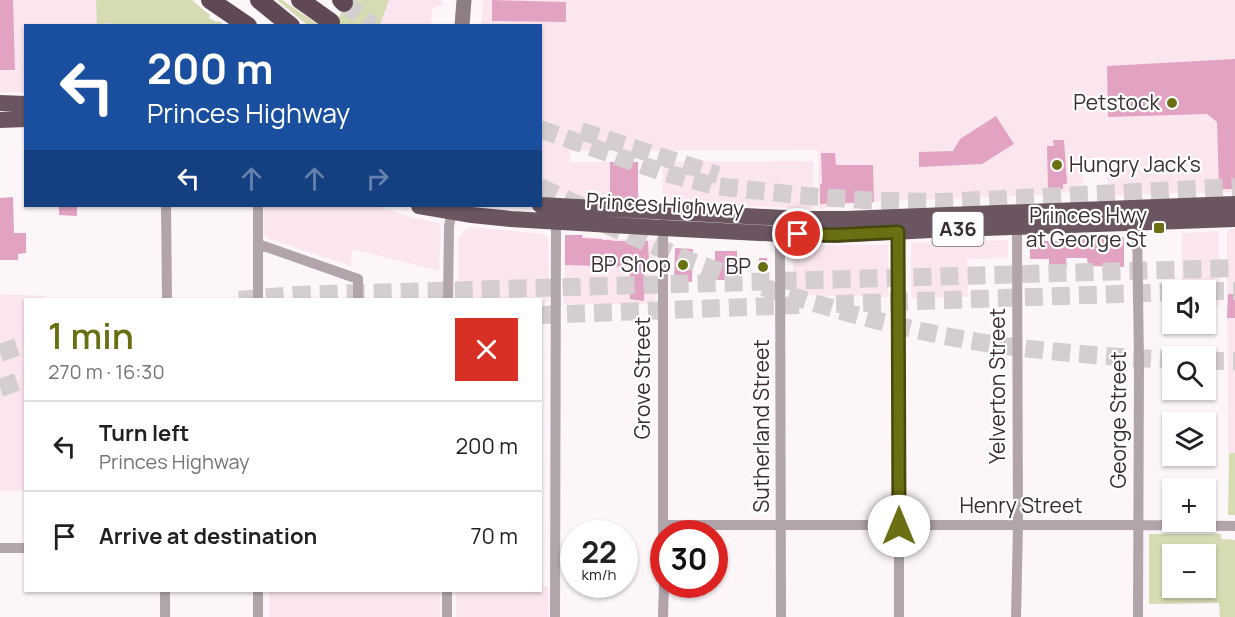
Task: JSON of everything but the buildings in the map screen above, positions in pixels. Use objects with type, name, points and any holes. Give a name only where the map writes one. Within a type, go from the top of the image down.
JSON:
[{"type":"highway","points":[[210,0],[245,24]]},
{"type":"highway","points":[[259,0],[289,24]]},
{"type":"highway","points":[[300,0],[331,22]]},
{"type":"highway","points":[[0,103],[24,104]]},
{"type":"highway","points":[[0,120],[24,119]]},
{"type":"highway","name":"Princes Highway","points":[[429,207],[512,219],[556,222],[846,219],[1235,204]]},
{"type":"highway","name":"Princes Highway","points":[[542,205],[780,234],[835,235],[1235,219]]},
{"type":"main road","points":[[462,24],[464,0]]},
{"type":"street","points":[[166,207],[167,298]]},
{"type":"street","points":[[258,207],[258,298]]},
{"type":"street","points":[[448,298],[449,226],[452,209]]},
{"type":"street","name":"Grove Street","points":[[663,220],[663,520]]},
{"type":"street","points":[[555,617],[556,222]]},
{"type":"street","name":"George Street","points":[[1137,223],[1138,617]]},
{"type":"street","name":"Yelverton Street","points":[[1016,617],[1017,228]]},
{"type":"street","points":[[898,232],[899,617]]},
{"type":"street","name":"Sutherland Street","points":[[780,234],[781,617]]},
{"type":"street","points":[[258,244],[358,279],[358,298]]},
{"type":"street","name":"Henry Street","points":[[728,525],[1235,526]]},
{"type":"street","points":[[0,548],[24,548]]},
{"type":"street","points":[[165,592],[165,617]]},
{"type":"street","points":[[258,592],[258,617]]},
{"type":"street","points":[[447,592],[447,617]]},
{"type":"street","points":[[663,617],[664,598]]},
{"type":"shaded area","points":[[0,0],[96,0],[98,24],[24,24],[24,92],[0,92]]},
{"type":"shaded area","points":[[389,0],[442,0],[442,5],[432,8],[431,24],[381,24]]},
{"type":"shaded area","points":[[483,0],[1235,0],[1235,192],[1113,195],[1108,190],[1106,157],[1083,159],[1084,178],[1082,184],[1073,192],[877,202],[832,206],[819,210],[818,150],[570,151],[570,162],[638,162],[639,202],[542,194],[542,24],[481,24]]},
{"type":"shaded area","points":[[813,161],[814,209],[662,203],[663,162]]},
{"type":"shaded area","points":[[264,207],[378,207],[439,223],[441,227],[439,271],[352,249],[351,266],[269,239],[264,233]]},
{"type":"shaded area","points":[[472,227],[544,234],[548,239],[549,299],[542,305],[542,298],[458,298],[458,240],[465,230]]},
{"type":"shaded area","points":[[1235,229],[1235,453],[1228,453],[1227,232]]},
{"type":"shaded area","points":[[1219,231],[1219,306],[1216,306],[1216,280],[1182,280],[1182,233]]},
{"type":"shaded area","points":[[565,235],[655,240],[655,304],[564,304]]},
{"type":"shaded area","points":[[1008,240],[1008,258],[967,259],[968,297],[911,298],[911,243]]},
{"type":"shaded area","points":[[798,245],[888,245],[888,297],[793,295],[793,250]]},
{"type":"shaded area","points":[[0,294],[45,296],[45,298],[24,298],[24,491],[0,491]]},
{"type":"shaded area","points":[[542,586],[548,586],[549,617],[456,617],[456,592],[542,592]]},
{"type":"shaded area","points":[[269,592],[440,592],[440,617],[269,617]]},
{"type":"green space","points":[[96,0],[192,0],[210,15],[209,18],[222,23],[222,24],[97,24]]},
{"type":"green space","points":[[277,0],[282,0],[318,24],[306,24]]},
{"type":"green space","points":[[350,0],[389,0],[380,24],[334,24]]},
{"type":"green space","points":[[1229,453],[1235,453],[1235,515],[1228,515]]},
{"type":"green space","points":[[1149,534],[1221,534],[1221,539],[1235,540],[1235,617],[1220,617],[1219,603],[1149,604]]},
{"type":"tunnel","points":[[344,3],[370,24]]},
{"type":"tunnel","points":[[542,130],[662,172],[715,186],[807,196],[877,201],[943,202],[1235,187]]},
{"type":"tunnel","points":[[581,131],[718,175]]},
{"type":"tunnel","points":[[542,188],[583,207]]},
{"type":"tunnel","points":[[604,224],[685,259],[737,278]]},
{"type":"tunnel","points":[[261,298],[294,295],[1235,268]]},
{"type":"tunnel","points":[[763,287],[821,305],[939,335],[1021,348],[1162,359]]},
{"type":"tunnel","points":[[1216,291],[1235,291]]},
{"type":"tunnel","points":[[836,304],[1162,292]]},
{"type":"tunnel","points":[[542,315],[799,305]]},
{"type":"tunnel","points":[[0,353],[24,345]]},
{"type":"tunnel","points":[[1216,361],[1235,361]]},
{"type":"tunnel","points":[[0,388],[24,380]]},
{"type":"place","name":"Petstock","points":[[1172,103]]},
{"type":"place","name":"Hungry Jack's","points":[[1057,165]]},
{"type":"place","name":"Princes Hwy at George St","points":[[1159,228]]},
{"type":"place","name":"BP Shop","points":[[683,265]]},
{"type":"place","name":"BP","points":[[763,267]]},
{"type":"route","points":[[798,234],[898,232],[899,526]]}]
